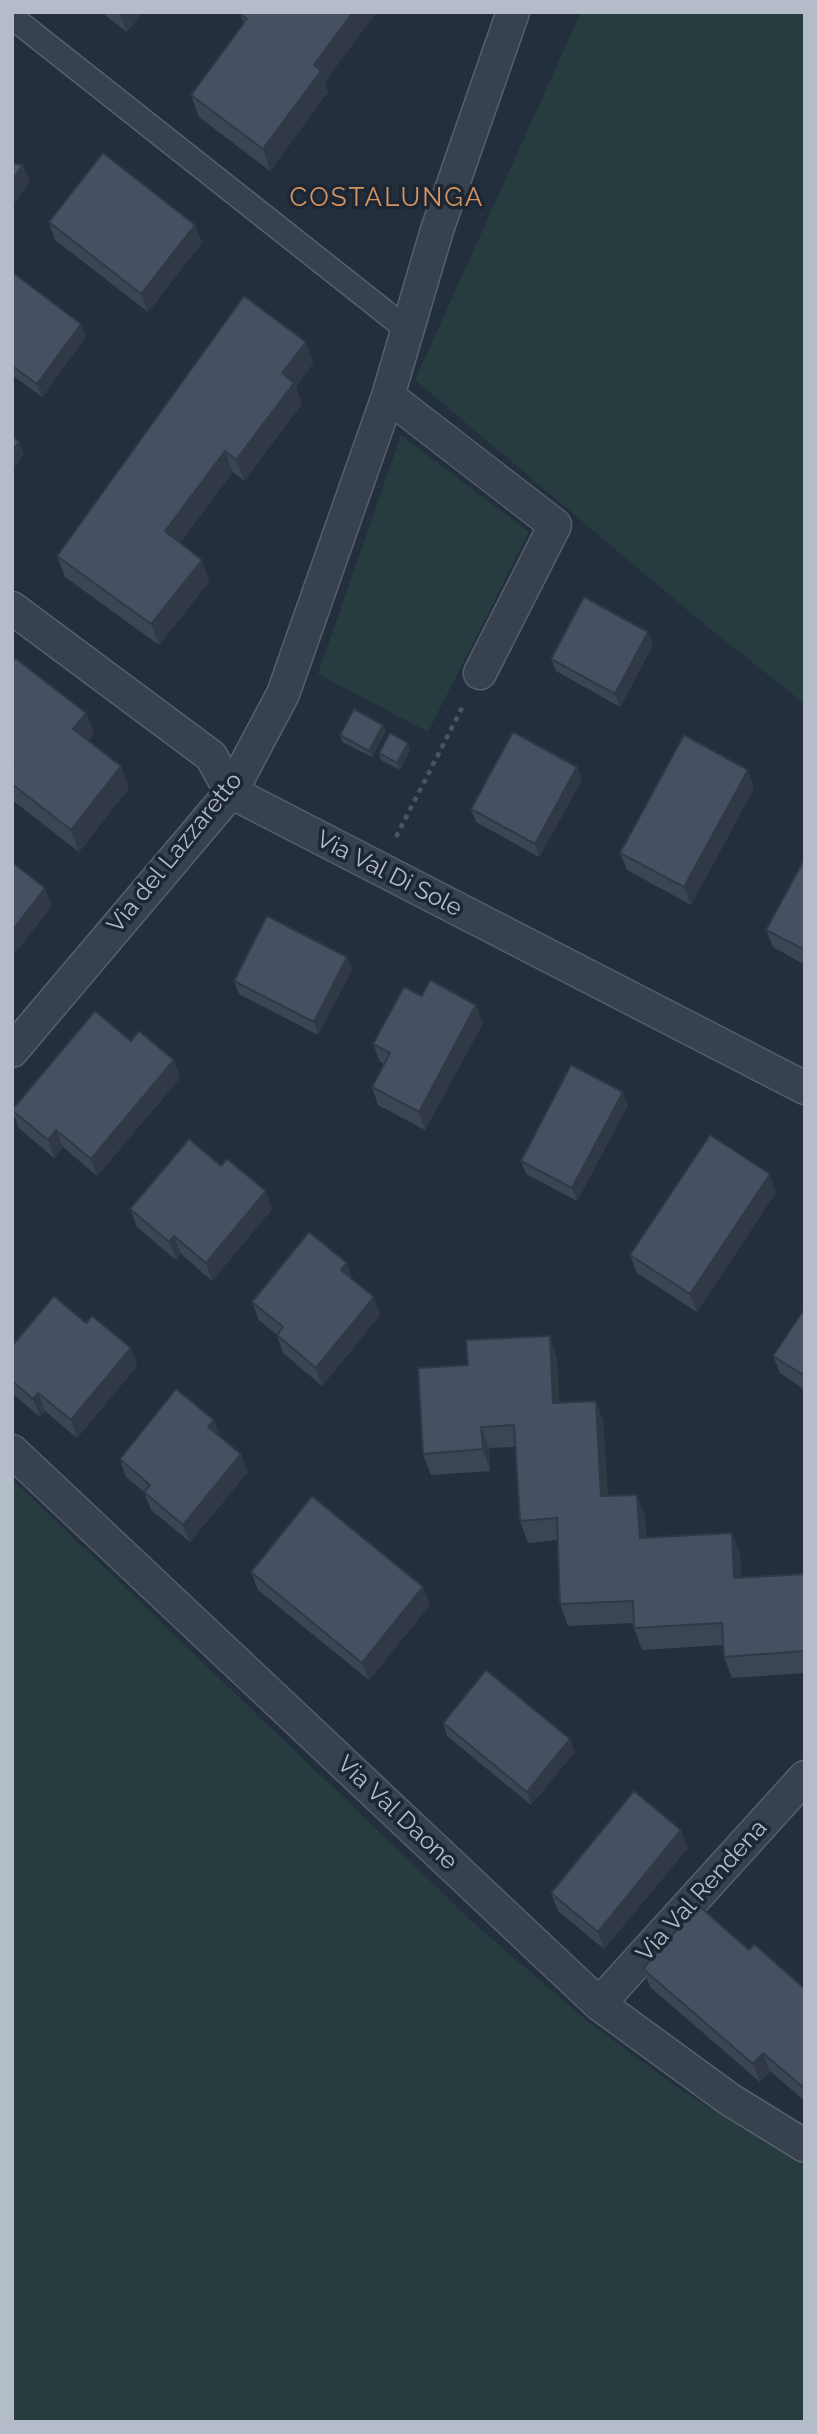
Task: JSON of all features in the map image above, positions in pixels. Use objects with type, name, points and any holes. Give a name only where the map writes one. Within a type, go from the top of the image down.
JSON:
[{"type":"street","name":"Via del Lazzaretto","points":[[12,1051],[230,792],[283,694],[388,396],[438,230],[513,12]]},
{"type":"street","points":[[12,17],[409,331]]},
{"type":"street","points":[[388,396],[555,525],[480,673]]},
{"type":"street","points":[[12,608],[211,756],[230,792]]},
{"type":"street","name":"Via Val Di Sole","points":[[230,792],[805,1088]]},
{"type":"street","name":"Via Val Daone","points":[[12,1451],[599,2004],[729,2099],[805,2146]]},
{"type":"street","name":"Via Val Rendena","points":[[599,2004],[805,1777]]},
{"type":"path","points":[[396,838],[480,673]]},
{"type":"green space","points":[[581,12],[805,12],[805,704],[699,620],[415,380]]},
{"type":"green space","points":[[401,435],[529,532],[428,732],[318,674]]},
{"type":"green space","points":[[12,1479],[476,1925],[586,2020],[678,2088],[805,2167],[805,2422],[12,2422]]},
{"type":"building","points":[[241,12],[353,12],[314,65],[321,71],[263,149],[191,95],[247,19]]},
{"type":"building","points":[[103,153],[195,225],[141,294],[49,222]]},
{"type":"building","points":[[12,163],[23,165],[12,180]]},
{"type":"building","points":[[12,272],[81,324],[37,384],[12,366]]},
{"type":"building","points":[[244,296],[306,342],[282,373],[294,383],[236,460],[225,451],[165,531],[202,560],[151,624],[57,556]]},
{"type":"building","points":[[12,436],[19,442],[12,451]]},
{"type":"building","points":[[584,597],[648,632],[615,694],[551,659]]},
{"type":"building","points":[[15,658],[86,713],[73,729],[121,766],[71,830],[12,784],[12,662]]},
{"type":"building","points":[[354,709],[383,725],[369,751],[340,735]]},
{"type":"building","points":[[513,732],[577,767],[535,844],[471,809]]},
{"type":"building","points":[[390,733],[408,743],[397,763],[379,753]]},
{"type":"building","points":[[684,735],[748,770],[684,887],[620,853]]},
{"type":"building","points":[[805,858],[805,950],[766,930]]},
{"type":"building","points":[[12,862],[45,888],[12,931]]},
{"type":"building","points":[[267,916],[347,957],[314,1022],[234,981]]},
{"type":"building","points":[[430,980],[476,1005],[419,1112],[372,1087],[390,1053],[373,1044],[404,987],[422,996]]},
{"type":"building","points":[[95,1011],[131,1041],[139,1031],[174,1060],[91,1159],[56,1130],[48,1140],[12,1110]]},
{"type":"building","points":[[571,1065],[623,1092],[572,1188],[521,1161]]},
{"type":"building","points":[[710,1135],[770,1174],[690,1294],[630,1255]]},
{"type":"building","points":[[189,1139],[221,1166],[227,1159],[266,1191],[206,1263],[174,1236],[169,1242],[130,1209]]},
{"type":"building","points":[[309,1232],[347,1263],[341,1270],[374,1297],[316,1368],[277,1335],[283,1327],[252,1302]]},
{"type":"building","points":[[54,1296],[86,1323],[92,1316],[131,1348],[71,1420],[38,1393],[33,1399],[12,1381],[12,1346]]},
{"type":"building","points":[[805,1308],[805,1376],[773,1356]]},
{"type":"building","points":[[550,1336],[553,1403],[596,1401],[601,1496],[637,1495],[640,1538],[732,1533],[734,1578],[805,1574],[805,1651],[724,1657],[722,1623],[634,1628],[633,1601],[560,1604],[557,1518],[520,1521],[514,1425],[481,1427],[483,1449],[423,1454],[418,1368],[468,1365],[466,1340]]},
{"type":"building","points":[[176,1389],[214,1420],[208,1427],[241,1454],[183,1525],[144,1492],[150,1485],[120,1459]]},
{"type":"building","points":[[312,1496],[423,1587],[362,1663],[251,1572]]},
{"type":"building","points":[[486,1670],[570,1739],[527,1792],[443,1723]]},
{"type":"building","points":[[634,1791],[681,1830],[598,1932],[551,1893]]},
{"type":"building","points":[[698,1905],[749,1950],[754,1944],[805,1989],[805,2089],[763,2053],[753,2064],[643,1969]]},
{"type":"district","name":"COSTALUNGA","points":[[387,198]]}]
